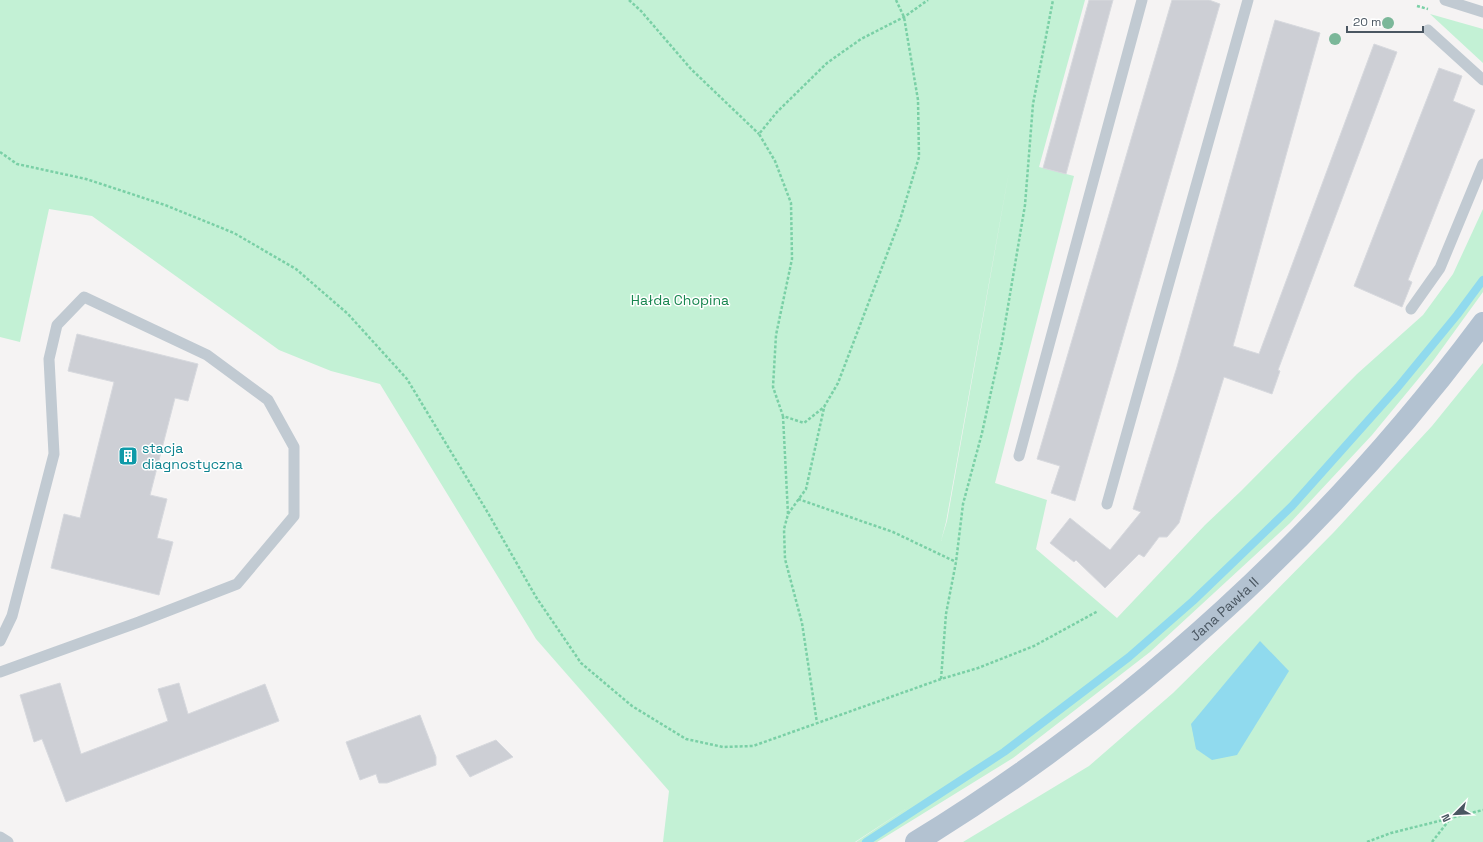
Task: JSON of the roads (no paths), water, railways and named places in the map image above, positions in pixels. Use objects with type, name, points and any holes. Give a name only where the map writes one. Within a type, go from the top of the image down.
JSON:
[{"type":"main road","name":"Jana Pawła II","points":[[916,842],[1021,774],[1086,726],[1180,649],[1269,568],[1396,433],[1483,323]]},
{"type":"lane","points":[[1019,456],[1142,0]]},
{"type":"lane","points":[[1107,504],[1248,0]]},
{"type":"lane","points":[[1445,0],[1483,12]]},
{"type":"lane","points":[[1428,30],[1483,80]]},
{"type":"lane","points":[[1411,309],[1440,268],[1483,164]]},
{"type":"lane","points":[[0,641],[12,616],[54,454],[48,359],[57,325],[84,297],[207,355],[268,400],[294,447],[294,516],[237,584],[139,622],[0,672]]},
{"type":"lane","points":[[0,837],[8,842]]},
{"type":"water","points":[[1260,641],[1289,671],[1237,755],[1212,760],[1196,749],[1191,724]]},
{"type":"waterway","points":[[866,842],[1004,752],[1129,657],[1193,601],[1292,506],[1398,387],[1457,315],[1483,280]]},
{"type":"place","name":"stacja diagnostyczna","points":[[128,456]]},
{"type":"park label","name":"Hałda Chopina","points":[[680,300]]}]
